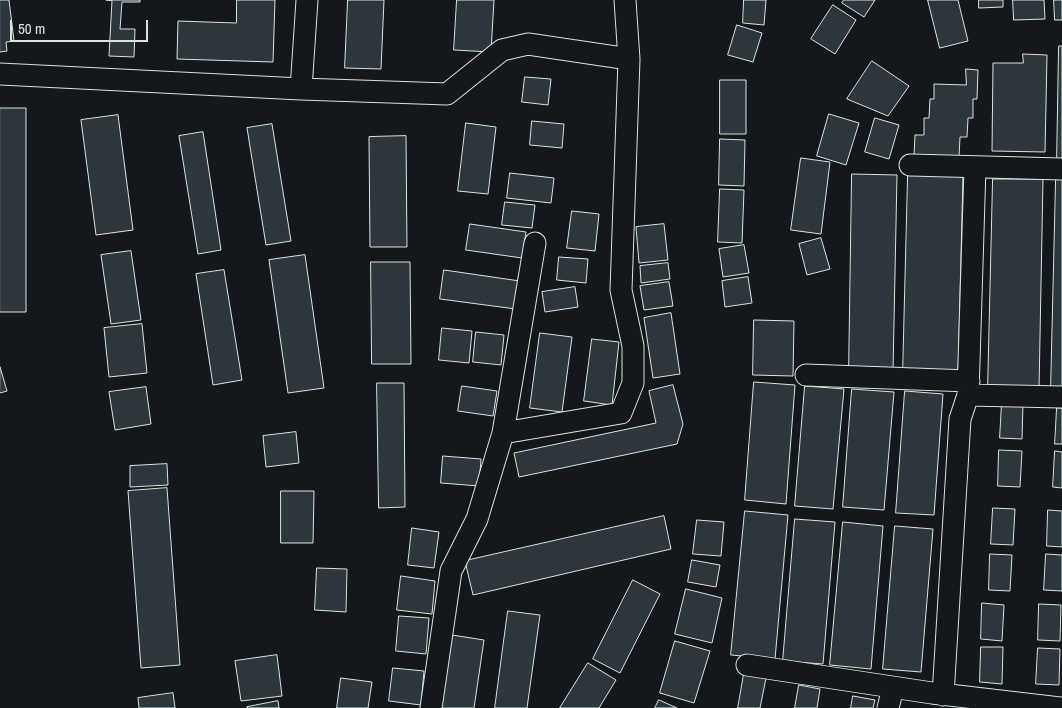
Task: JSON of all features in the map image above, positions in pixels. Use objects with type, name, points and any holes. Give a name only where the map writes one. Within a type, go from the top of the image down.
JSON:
[{"type":"street","points":[[301,89],[307,0]]},
{"type":"street","points":[[503,433],[621,413],[633,383],[633,346],[620,290],[630,59],[626,0]]},
{"type":"street","points":[[0,74],[301,89],[446,94],[502,50],[528,44],[630,59]]},
{"type":"street","points":[[910,165],[1062,169]]},
{"type":"street","points":[[943,695],[960,419],[969,388],[975,167]]},
{"type":"street","points":[[431,708],[451,571],[477,519],[503,433],[535,243]]},
{"type":"street","points":[[806,375],[1062,397]]},
{"type":"street","points":[[747,665],[890,698],[943,695],[1060,708]]},
{"type":"building","points":[[0,0],[9,0],[14,41],[6,42],[7,51],[0,52]]},
{"type":"building","points":[[106,0],[140,0],[140,2],[122,2],[120,29],[135,29],[134,57],[109,56],[112,1]]},
{"type":"building","points":[[237,0],[275,0],[273,62],[177,59],[178,21],[236,23]]},
{"type":"building","points":[[348,0],[384,0],[381,69],[345,68]]},
{"type":"building","points":[[457,0],[494,0],[491,52],[454,50]]},
{"type":"building","points":[[744,0],[766,0],[764,25],[743,23]]},
{"type":"building","points":[[844,0],[875,0],[864,17],[842,3]]},
{"type":"building","points":[[928,0],[958,0],[968,41],[940,48]]},
{"type":"building","points":[[979,0],[1003,0],[1003,7],[979,8]]},
{"type":"building","points":[[1013,0],[1044,0],[1045,19],[1014,20]]},
{"type":"building","points":[[1054,0],[1062,0],[1062,20],[1055,20]]},
{"type":"building","points":[[833,5],[856,20],[835,54],[811,39]]},
{"type":"building","points":[[737,25],[762,33],[753,62],[728,55]]},
{"type":"building","points":[[1059,46],[1062,46],[1062,161],[1057,161]]},
{"type":"building","points":[[1023,54],[1047,55],[1045,152],[992,151],[993,63],[1023,63]]},
{"type":"building","points":[[872,61],[909,86],[888,116],[847,99]]},
{"type":"building","points":[[966,69],[978,70],[977,99],[973,99],[973,118],[968,118],[967,137],[960,137],[959,157],[914,156],[915,135],[924,135],[924,118],[929,118],[930,99],[934,99],[934,84],[966,85]]},
{"type":"building","points":[[525,77],[551,79],[548,105],[522,102]]},
{"type":"building","points":[[720,80],[746,80],[746,134],[720,134]]},
{"type":"building","points":[[0,108],[26,108],[26,312],[0,312]]},
{"type":"building","points":[[829,114],[859,123],[846,165],[817,156]]},
{"type":"building","points":[[118,115],[133,230],[96,235],[81,120]]},
{"type":"building","points":[[875,118],[899,125],[889,159],[865,152]]},
{"type":"building","points":[[532,121],[564,124],[562,148],[530,145]]},
{"type":"building","points":[[466,123],[496,127],[488,194],[458,191]]},
{"type":"building","points":[[272,124],[291,241],[266,245],[247,128]]},
{"type":"building","points":[[203,132],[221,250],[198,254],[179,136]]},
{"type":"building","points":[[406,136],[407,247],[370,247],[369,137]]},
{"type":"building","points":[[720,139],[745,140],[744,186],[719,185]]},
{"type":"building","points":[[801,158],[830,162],[821,234],[791,230]]},
{"type":"building","points":[[510,173],[554,178],[551,203],[507,198]]},
{"type":"building","points":[[852,174],[897,175],[893,371],[849,371]]},
{"type":"building","points":[[908,175],[963,176],[958,374],[903,373]]},
{"type":"building","points":[[993,179],[1043,179],[1039,389],[988,388]]},
{"type":"building","points":[[1056,179],[1062,179],[1062,389],[1051,389]]},
{"type":"building","points":[[720,189],[744,190],[742,243],[718,242]]},
{"type":"building","points":[[505,202],[535,205],[532,228],[502,225]]},
{"type":"building","points":[[572,211],[599,214],[595,251],[567,248]]},
{"type":"building","points":[[470,224],[526,232],[522,258],[466,250]]},
{"type":"building","points":[[664,224],[668,260],[639,263],[636,227]]},
{"type":"building","points":[[821,238],[830,269],[807,275],[799,244]]},
{"type":"building","points":[[744,245],[749,273],[723,277],[719,249]]},
{"type":"building","points":[[131,251],[141,320],[111,324],[101,255]]},
{"type":"building","points":[[305,255],[324,388],[288,393],[269,260]]},
{"type":"building","points":[[559,257],[588,259],[586,283],[557,280]]},
{"type":"building","points":[[371,262],[410,262],[411,364],[372,364]]},
{"type":"building","points":[[668,263],[670,279],[641,283],[640,266]]},
{"type":"building","points":[[224,270],[242,380],[213,385],[196,274]]},
{"type":"building","points":[[444,270],[520,281],[516,309],[440,299]]},
{"type":"building","points":[[748,277],[752,303],[725,307],[722,281]]},
{"type":"building","points":[[669,282],[673,306],[644,310],[640,286]]},
{"type":"building","points":[[575,287],[578,307],[545,312],[542,292]]},
{"type":"building","points":[[671,313],[680,374],[653,378],[644,318]]},
{"type":"building","points":[[754,320],[794,321],[793,376],[753,375]]},
{"type":"building","points":[[142,324],[147,373],[109,377],[104,328]]},
{"type":"building","points":[[442,328],[472,331],[469,363],[439,360]]},
{"type":"building","points":[[476,332],[504,335],[501,365],[473,362]]},
{"type":"building","points":[[540,333],[572,337],[562,412],[530,408]]},
{"type":"building","points":[[592,339],[619,342],[612,405],[584,401]]},
{"type":"building","points":[[0,367],[7,391],[0,393]]},
{"type":"building","points":[[754,382],[795,385],[786,504],[745,500]]},
{"type":"building","points":[[377,383],[404,383],[405,507],[379,508]]},
{"type":"building","points":[[673,385],[683,424],[677,444],[519,477],[514,453],[656,423],[649,391]]},
{"type":"building","points":[[462,386],[497,391],[493,416],[458,411]]},
{"type":"building","points":[[805,386],[844,389],[833,509],[795,506]]},
{"type":"building","points":[[146,387],[151,424],[115,430],[109,392]]},
{"type":"building","points":[[852,389],[894,392],[884,510],[843,507]]},
{"type":"building","points":[[905,391],[943,394],[934,515],[896,513]]},
{"type":"building","points":[[1002,402],[1023,403],[1022,439],[1000,438]]},
{"type":"building","points":[[1057,408],[1062,408],[1062,444],[1055,444]]},
{"type":"building","points":[[296,432],[299,463],[266,467],[263,436]]},
{"type":"building","points":[[999,450],[1022,451],[1020,487],[998,486]]},
{"type":"building","points":[[1055,451],[1062,452],[1062,488],[1053,487]]},
{"type":"building","points":[[443,456],[481,459],[479,486],[441,483]]},
{"type":"building","points":[[167,464],[168,485],[130,487],[130,466]]},
{"type":"building","points":[[167,488],[180,665],[141,668],[128,491]]},
{"type":"building","points":[[281,491],[314,491],[313,543],[281,543]]},
{"type":"building","points":[[993,508],[1015,509],[1013,545],[991,544]]},
{"type":"building","points":[[1048,510],[1062,511],[1062,547],[1047,546]]},
{"type":"building","points":[[745,511],[788,515],[775,659],[731,655]]},
{"type":"building","points":[[664,516],[671,549],[473,595],[465,561]]},
{"type":"building","points":[[795,519],[835,522],[823,664],[783,661]]},
{"type":"building","points":[[697,520],[724,522],[721,556],[693,554]]},
{"type":"building","points":[[843,522],[883,526],[871,669],[830,665]]},
{"type":"building","points":[[895,526],[933,529],[921,672],[883,669]]},
{"type":"building","points":[[412,528],[439,532],[434,568],[408,565]]},
{"type":"building","points":[[990,554],[1012,555],[1010,591],[989,590]]},
{"type":"building","points":[[1046,554],[1062,555],[1062,591],[1044,590]]},
{"type":"building","points":[[692,560],[720,565],[716,587],[688,582]]},
{"type":"building","points":[[317,568],[347,569],[346,612],[315,610]]},
{"type":"building","points":[[401,576],[435,581],[432,614],[397,610]]},
{"type":"building","points":[[633,580],[660,594],[620,673],[593,659]]},
{"type":"building","points":[[686,589],[722,598],[712,643],[675,634]]},
{"type":"building","points":[[982,603],[1004,605],[1002,641],[981,639]]},
{"type":"building","points":[[1039,604],[1061,605],[1060,641],[1038,640]]},
{"type":"building","points":[[508,611],[540,615],[527,708],[495,708]]},
{"type":"building","points":[[399,616],[429,618],[426,654],[396,651]]},
{"type":"building","points":[[452,635],[484,640],[474,708],[441,708]]},
{"type":"building","points":[[675,641],[710,651],[694,703],[660,693]]},
{"type":"building","points":[[981,647],[1003,647],[1002,684],[980,682]]},
{"type":"building","points":[[1038,648],[1060,649],[1059,685],[1036,684]]},
{"type":"building","points":[[277,655],[282,696],[241,701],[235,661]]},
{"type":"building","points":[[588,663],[616,680],[599,708],[560,708]]},
{"type":"building","points":[[393,668],[424,671],[421,705],[389,701]]},
{"type":"building","points":[[744,674],[766,678],[760,708],[738,708]]},
{"type":"building","points":[[341,678],[372,682],[368,708],[337,708]]},
{"type":"building","points":[[799,685],[820,689],[817,708],[795,708]]},
{"type":"building","points":[[173,693],[175,708],[139,708],[138,698]]},
{"type":"building","points":[[853,696],[875,700],[873,708],[851,708]]},
{"type":"building","points":[[659,700],[677,708],[655,708]]},
{"type":"building","points":[[278,701],[279,708],[247,707]]}]
